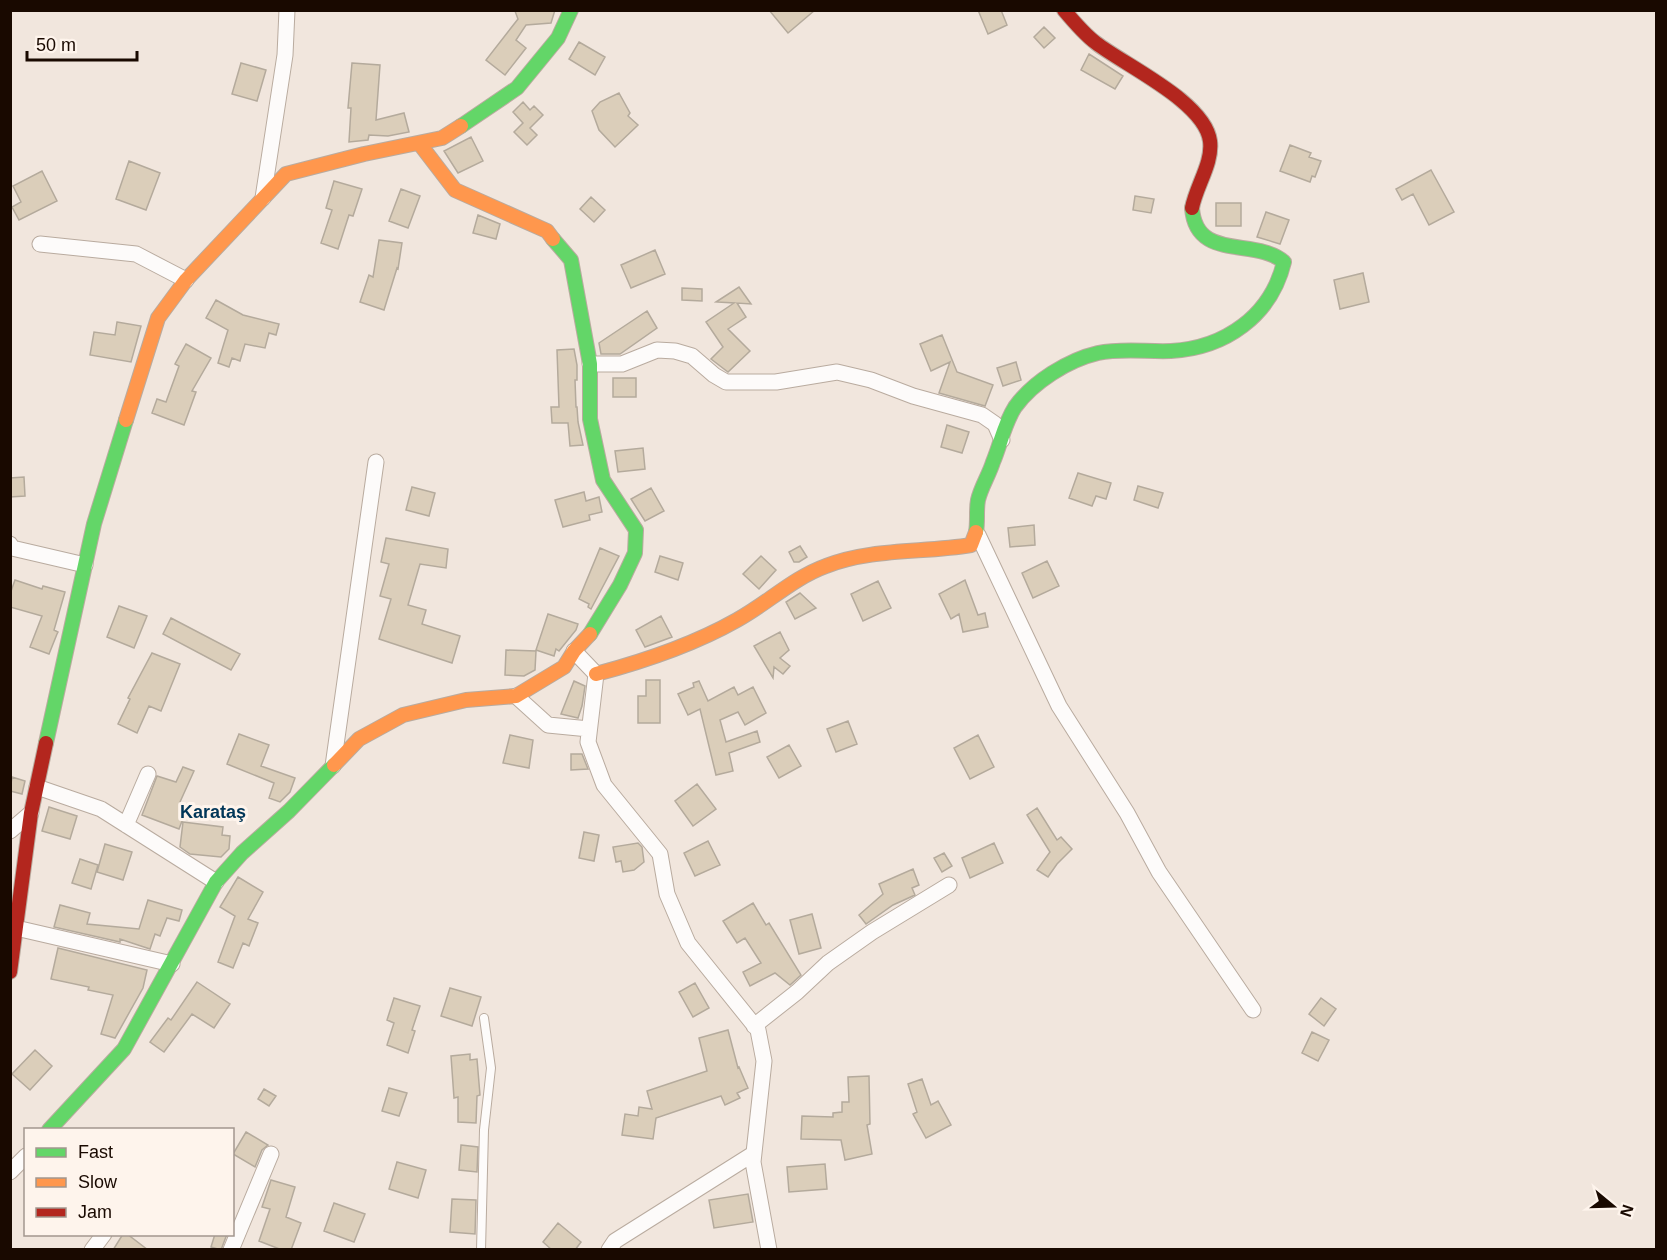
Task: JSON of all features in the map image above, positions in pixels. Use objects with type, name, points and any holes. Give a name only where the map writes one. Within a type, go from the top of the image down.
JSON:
[{"type":"street","points":[[263,198],[285,55],[286,10]]},
{"type":"street","points":[[10,972],[32,813],[94,524],[158,318],[186,280],[286,174],[364,154],[442,138],[517,88],[558,38],[571,10]]},
{"type":"street","points":[[1064,10],[1097,44],[1155,82],[1202,120],[1209,133],[1211,146],[1206,168],[1191,207],[1199,231],[1215,243],[1227,248],[1252,249],[1280,256],[1284,262],[1283,273],[1260,310],[1221,339],[1192,349],[1173,352],[1121,351],[1092,355],[1061,370],[1030,390],[1010,416],[978,501],[978,535],[1059,706],[1127,813],[1159,872],[1253,1010]]},
{"type":"street","points":[[51,1128],[124,1049],[216,882],[242,853],[289,811],[359,739],[403,715],[466,700],[516,696],[564,667],[574,651],[594,629],[620,585],[635,553],[636,530],[603,480],[590,419],[590,364],[571,260],[547,231],[455,190],[419,143]]},
{"type":"street","points":[[40,244],[136,254],[186,280]]},
{"type":"street","points":[[590,364],[622,364],[657,350],[675,351],[692,356],[726,382],[776,382],[837,372],[982,415],[994,424],[1002,440]]},
{"type":"street","points":[[333,766],[376,462]]},
{"type":"street","points":[[596,674],[632,665],[700,640],[758,608],[782,588],[828,565],[889,552],[957,548],[971,544],[978,535]]},
{"type":"street","points":[[10,544],[12,548],[85,565]]},
{"type":"street","points":[[574,651],[596,674]]},
{"type":"street","points":[[596,674],[588,742],[604,785],[660,854],[667,894],[688,943],[758,1030],[764,1061],[753,1162],[769,1250]]},
{"type":"street","points":[[516,696],[548,725],[589,729]]},
{"type":"street","points":[[126,825],[148,774]]},
{"type":"street","points":[[37,787],[101,809],[216,882]]},
{"type":"street","points":[[10,831],[32,813]]},
{"type":"street","points":[[754,1026],[797,992],[828,963],[872,932],[949,885]]},
{"type":"street","points":[[16,928],[172,964]]},
{"type":"street","points":[[231,1250],[271,1154]]},
{"type":"street","points":[[609,1250],[615,1241],[753,1154]]},
{"type":"street","points":[[10,1172],[24,1158]]},
{"type":"street","points":[[92,1250],[102,1236]]},
{"type":"lane","points":[[481,1250],[484,1130],[491,1068],[484,1018]]},
{"type":"building","points":[[555,10],[551,23],[526,25],[516,40],[526,48],[505,75],[486,60],[518,19],[515,11]]},
{"type":"building","points":[[769,10],[815,10],[788,33]]},
{"type":"building","points":[[978,10],[1001,10],[1007,25],[988,34]]},
{"type":"building","points":[[1044,27],[1055,38],[1044,48],[1034,37]]},
{"type":"building","points":[[579,42],[605,57],[595,75],[569,59]]},
{"type":"building","points":[[1089,54],[1123,76],[1115,89],[1081,70]]},
{"type":"building","points":[[241,63],[266,70],[257,101],[232,94]]},
{"type":"building","points":[[352,63],[380,65],[376,120],[404,113],[409,132],[388,136],[369,135],[368,140],[349,142],[351,108],[348,108]]},
{"type":"building","points":[[619,93],[630,113],[628,116],[638,125],[615,147],[599,130],[592,111],[600,102]]},
{"type":"building","points":[[523,102],[530,110],[534,106],[543,115],[530,128],[537,135],[527,145],[514,132],[523,123],[513,112]]},
{"type":"building","points":[[471,137],[483,161],[458,173],[444,151]]},
{"type":"building","points":[[1290,145],[1311,153],[1309,157],[1321,161],[1315,177],[1312,176],[1310,182],[1280,171]]},
{"type":"building","points":[[129,161],[160,173],[146,210],[116,199]]},
{"type":"building","points":[[1431,170],[1454,212],[1429,225],[1413,194],[1402,200],[1396,189]]},
{"type":"building","points":[[42,171],[57,201],[19,220],[12,207],[21,202],[13,186]]},
{"type":"building","points":[[334,181],[362,189],[353,216],[349,215],[338,249],[321,243],[332,210],[326,208]]},
{"type":"building","points":[[401,189],[420,196],[408,228],[389,221]]},
{"type":"building","points":[[1135,196],[1154,199],[1151,213],[1133,210]]},
{"type":"building","points":[[591,197],[605,210],[594,222],[580,209]]},
{"type":"building","points":[[1216,203],[1241,203],[1241,226],[1216,226]]},
{"type":"building","points":[[1266,212],[1289,220],[1280,244],[1257,237]]},
{"type":"building","points":[[478,215],[500,224],[496,239],[473,233]]},
{"type":"building","points":[[379,240],[402,243],[398,269],[384,310],[360,302],[369,275],[373,277]]},
{"type":"building","points":[[655,250],[665,274],[631,288],[621,265]]},
{"type":"building","points":[[1363,273],[1369,302],[1340,309],[1334,280]]},
{"type":"building","points":[[739,287],[751,304],[737,303],[746,317],[728,329],[750,351],[728,372],[711,359],[723,347],[706,322],[734,303],[716,302]]},
{"type":"building","points":[[682,288],[702,289],[702,301],[682,300]]},
{"type":"building","points":[[216,300],[243,315],[279,324],[276,335],[269,333],[265,348],[245,344],[240,361],[232,358],[229,367],[218,363],[228,330],[206,318]]},
{"type":"building","points":[[647,311],[657,328],[620,354],[601,354],[599,343]]},
{"type":"building","points":[[117,322],[141,326],[131,362],[90,355],[94,332],[115,335]]},
{"type":"building","points":[[942,335],[957,372],[993,385],[985,406],[939,393],[950,362],[931,371],[920,344]]},
{"type":"building","points":[[186,344],[211,358],[192,391],[196,392],[184,425],[152,413],[157,399],[166,402],[179,366],[175,364]]},
{"type":"building","points":[[574,349],[577,365],[576,407],[583,445],[570,446],[568,423],[552,423],[551,407],[559,407],[557,350]]},
{"type":"building","points":[[1016,362],[1021,380],[1003,386],[997,368]]},
{"type":"building","points":[[613,378],[636,378],[636,397],[613,397]]},
{"type":"building","points":[[947,425],[969,432],[962,453],[941,447]]},
{"type":"building","points":[[643,448],[645,469],[618,472],[615,451]]},
{"type":"building","points":[[1078,473],[1111,483],[1106,499],[1096,496],[1092,506],[1069,498]]},
{"type":"building","points":[[24,477],[25,496],[10,497],[10,478]]},
{"type":"building","points":[[1138,486],[1163,493],[1158,508],[1134,500]]},
{"type":"building","points":[[412,487],[435,493],[429,516],[406,510]]},
{"type":"building","points":[[651,488],[664,511],[645,521],[631,499]]},
{"type":"building","points":[[584,492],[586,501],[599,497],[602,512],[589,515],[590,520],[563,527],[555,500]]},
{"type":"building","points":[[1034,525],[1035,545],[1010,547],[1008,528]]},
{"type":"building","points":[[386,538],[448,549],[446,568],[420,564],[408,605],[426,610],[422,624],[460,636],[452,663],[379,639],[391,599],[380,596],[389,564],[381,562]]},
{"type":"building","points":[[800,546],[807,557],[794,562],[789,552]]},
{"type":"building","points":[[600,548],[619,556],[591,609],[588,607],[589,604],[579,599]]},
{"type":"building","points":[[660,556],[683,563],[678,580],[655,572]]},
{"type":"building","points":[[761,556],[776,570],[759,589],[743,574]]},
{"type":"building","points":[[1047,561],[1059,586],[1033,598],[1022,573]]},
{"type":"building","points":[[15,580],[42,589],[43,586],[65,592],[54,630],[58,632],[49,654],[30,647],[42,616],[10,607],[10,594]]},
{"type":"building","points":[[965,580],[978,615],[985,613],[988,627],[963,632],[959,614],[951,619],[939,594]]},
{"type":"building","points":[[878,581],[891,608],[863,621],[851,594]]},
{"type":"building","points":[[800,593],[816,608],[795,619],[786,602]]},
{"type":"building","points":[[119,606],[147,616],[134,648],[107,637]]},
{"type":"building","points":[[548,614],[578,624],[576,630],[559,651],[556,649],[554,656],[536,650]]},
{"type":"building","points":[[661,616],[672,637],[645,647],[636,630]]},
{"type":"building","points":[[171,618],[240,654],[231,670],[163,634]]},
{"type":"building","points":[[780,632],[789,650],[780,658],[790,666],[783,674],[774,667],[773,678],[754,646]]},
{"type":"building","points":[[506,650],[536,651],[535,670],[524,676],[505,675]]},
{"type":"building","points":[[152,653],[180,664],[161,711],[149,706],[137,733],[118,724],[130,699],[128,698]]},
{"type":"building","points":[[646,680],[660,680],[660,723],[638,723],[638,696],[646,696]]},
{"type":"building","points":[[574,681],[585,686],[578,718],[561,714]]},
{"type":"building","points":[[699,681],[708,701],[734,687],[738,695],[753,687],[766,713],[745,725],[738,712],[720,720],[726,742],[757,731],[760,742],[729,753],[733,771],[716,775],[700,709],[688,715],[678,694],[694,687],[693,683]]},
{"type":"building","points":[[848,721],[857,744],[836,752],[827,729]]},
{"type":"building","points":[[239,734],[269,745],[261,766],[295,778],[290,792],[280,802],[269,798],[274,783],[227,764]]},
{"type":"building","points":[[510,735],[533,740],[529,768],[503,763]]},
{"type":"building","points":[[978,735],[994,767],[970,779],[954,748]]},
{"type":"building","points":[[789,745],[801,766],[779,778],[767,757]]},
{"type":"building","points":[[571,754],[582,754],[588,769],[571,770]]},
{"type":"building","points":[[183,767],[194,771],[180,802],[188,805],[179,829],[142,815],[157,776],[176,782]]},
{"type":"building","points":[[12,777],[25,781],[22,794],[10,791]]},
{"type":"building","points":[[697,784],[716,809],[693,826],[675,801]]},
{"type":"building","points":[[49,807],[77,816],[70,839],[42,831]]},
{"type":"building","points":[[1037,808],[1057,840],[1061,837],[1072,849],[1048,877],[1037,870],[1050,852],[1027,815]]},
{"type":"building","points":[[183,822],[223,827],[222,835],[230,836],[229,849],[221,857],[190,854],[180,847]]},
{"type":"building","points":[[584,832],[599,835],[594,861],[579,858]]},
{"type":"building","points":[[708,841],[720,865],[695,876],[684,853]]},
{"type":"building","points":[[638,843],[642,847],[644,862],[634,870],[623,872],[621,861],[616,862],[613,847]]},
{"type":"building","points":[[994,843],[1003,863],[970,878],[962,858]]},
{"type":"building","points":[[105,844],[132,852],[123,880],[97,872]]},
{"type":"building","points":[[944,853],[952,866],[942,872],[934,858]]},
{"type":"building","points":[[80,859],[98,865],[91,889],[72,883]]},
{"type":"building","points":[[913,869],[919,885],[912,888],[915,895],[893,905],[866,924],[859,915],[883,894],[879,884]]},
{"type":"building","points":[[238,877],[263,892],[248,919],[258,923],[249,946],[243,943],[233,968],[218,962],[235,916],[220,907]]},
{"type":"building","points":[[148,900],[182,910],[179,921],[167,918],[160,936],[155,934],[150,949],[120,939],[120,942],[54,927],[60,905],[90,913],[87,924],[139,929]]},
{"type":"building","points":[[753,903],[766,925],[769,923],[801,975],[790,985],[775,973],[750,986],[743,972],[761,963],[745,938],[737,943],[723,921]]},
{"type":"building","points":[[812,914],[821,948],[799,954],[790,920]]},
{"type":"building","points":[[58,948],[147,970],[143,988],[115,1038],[101,1034],[113,995],[51,979]]},
{"type":"building","points":[[197,982],[230,1004],[214,1028],[192,1014],[164,1052],[150,1042],[168,1018],[171,1020]]},
{"type":"building","points":[[695,983],[709,1008],[693,1017],[679,992]]},
{"type":"building","points":[[450,988],[481,997],[472,1026],[441,1016]]},
{"type":"building","points":[[394,998],[420,1006],[412,1030],[415,1031],[408,1053],[387,1045],[394,1023],[387,1020]]},
{"type":"building","points":[[1321,998],[1336,1009],[1324,1026],[1309,1014]]},
{"type":"building","points":[[728,1030],[738,1068],[748,1088],[737,1093],[740,1098],[725,1105],[721,1096],[656,1118],[653,1139],[622,1135],[625,1114],[638,1116],[639,1107],[652,1109],[647,1091],[707,1071],[699,1038]]},
{"type":"building","points":[[1312,1032],[1329,1040],[1318,1061],[1302,1053]]},
{"type":"building","points":[[35,1050],[52,1066],[30,1090],[12,1074]]},
{"type":"building","points":[[470,1054],[470,1060],[477,1059],[480,1095],[477,1096],[476,1123],[458,1122],[458,1097],[454,1098],[451,1056]]},
{"type":"building","points":[[869,1076],[870,1124],[867,1125],[872,1154],[845,1160],[841,1140],[801,1139],[802,1116],[833,1117],[833,1113],[842,1112],[842,1102],[849,1102],[848,1077]]},
{"type":"building","points":[[922,1079],[931,1105],[938,1101],[951,1125],[926,1138],[913,1114],[917,1112],[908,1084]]},
{"type":"building","points":[[389,1088],[407,1093],[399,1116],[382,1111]]},
{"type":"building","points":[[264,1089],[276,1096],[269,1106],[258,1099]]},
{"type":"building","points":[[246,1132],[268,1145],[262,1150],[255,1167],[234,1155]]},
{"type":"building","points":[[461,1145],[478,1147],[477,1172],[459,1170]]},
{"type":"building","points":[[397,1162],[426,1170],[418,1198],[389,1189]]},
{"type":"building","points":[[825,1164],[827,1189],[789,1192],[787,1167]]},
{"type":"building","points":[[271,1180],[295,1187],[286,1217],[301,1223],[291,1250],[282,1250],[259,1241],[270,1209],[262,1207]]},
{"type":"building","points":[[748,1194],[753,1222],[714,1228],[709,1200]]},
{"type":"building","points":[[452,1199],[476,1200],[475,1234],[450,1232]]},
{"type":"building","points":[[334,1203],[365,1214],[354,1242],[324,1231]]},
{"type":"building","points":[[558,1223],[581,1242],[575,1250],[552,1250],[543,1242]]},
{"type":"building","points":[[122,1236],[130,1236],[148,1250],[113,1250]]},
{"type":"building","points":[[214,1236],[226,1236],[221,1250],[211,1247]]},
{"type":"traffic: fast","points":[[461,126],[517,88],[558,38],[571,10]]},
{"type":"traffic: fast","points":[[976,532],[979,495],[1008,420],[1015,407],[1031,389],[1063,367],[1098,353],[1125,350],[1171,351],[1191,349],[1210,343],[1243,326],[1268,298],[1278,281],[1284,262],[1272,255],[1229,246],[1204,236],[1196,225],[1192,208]]},
{"type":"traffic: fast","points":[[553,239],[571,260],[590,364],[590,419],[603,480],[636,530],[635,553],[620,585],[590,634]]},
{"type":"traffic: fast","points":[[46,743],[94,524],[126,420]]},
{"type":"traffic: fast","points":[[51,1128],[124,1049],[216,882],[242,853],[289,811],[334,765]]},
{"type":"traffic: slow","points":[[126,420],[158,318],[186,280],[286,174],[364,154],[442,138],[461,126]]},
{"type":"traffic: slow","points":[[419,143],[455,190],[547,231],[553,239]]},
{"type":"traffic: slow","points":[[596,674],[686,645],[720,629],[803,577],[826,566],[861,556],[971,545],[976,532]]},
{"type":"traffic: slow","points":[[334,765],[359,739],[403,715],[466,700],[516,696],[564,667],[574,651],[590,634]]},
{"type":"traffic: jam","points":[[1064,10],[1096,43],[1180,99],[1205,127],[1210,141],[1209,158],[1192,208]]},
{"type":"traffic: jam","points":[[10,972],[31,813],[46,743]]},
{"type":"district","name":"Karataş","points":[[213,812]]}]
